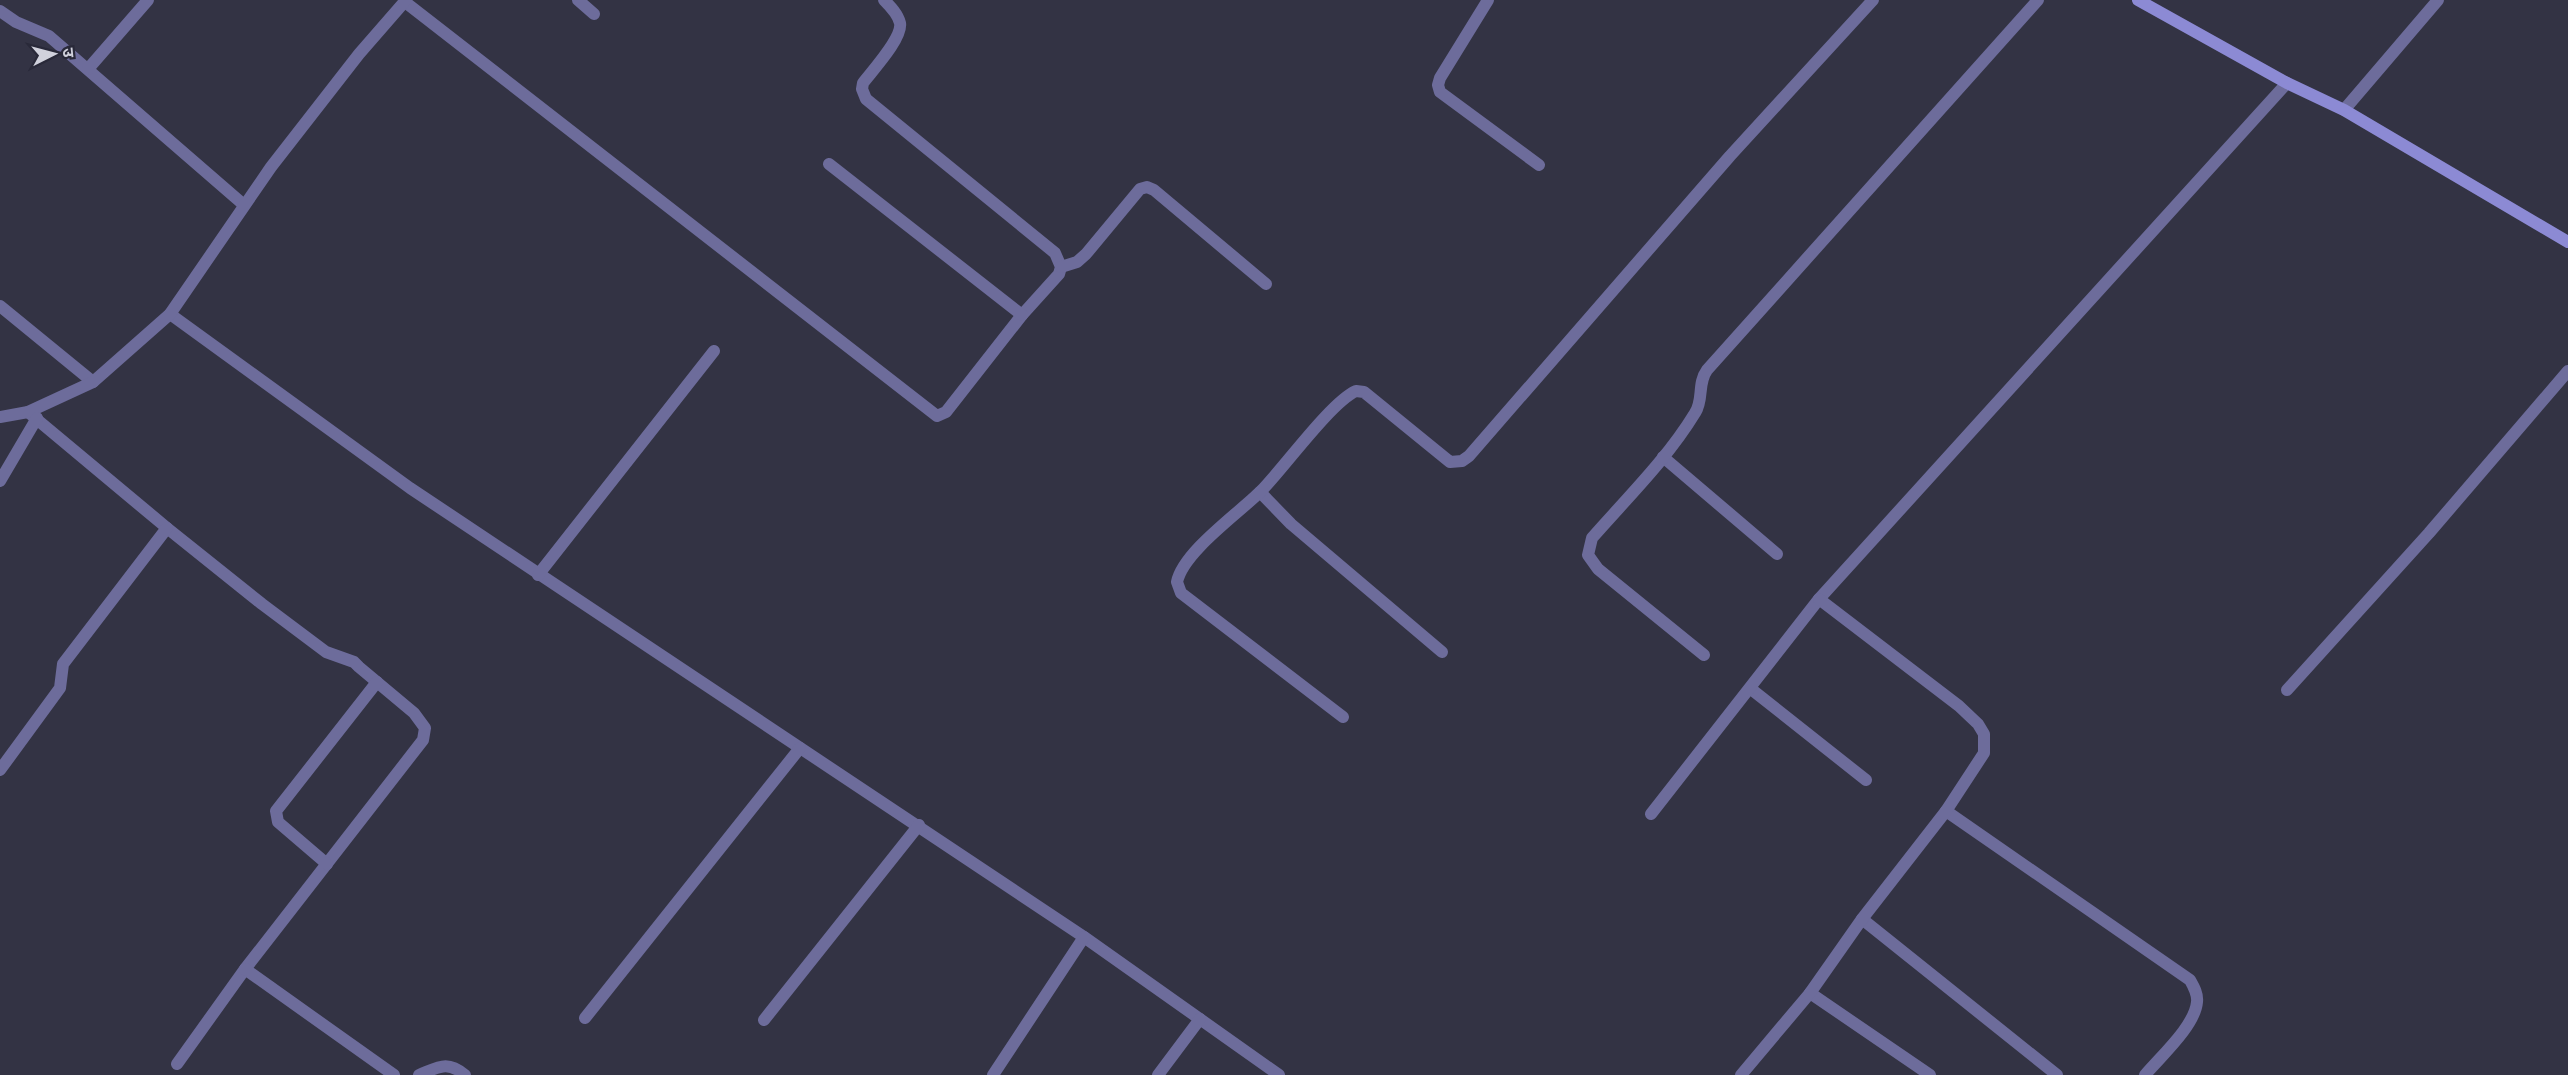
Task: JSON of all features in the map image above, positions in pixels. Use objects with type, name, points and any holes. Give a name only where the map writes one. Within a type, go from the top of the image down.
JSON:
[{"type":"main road","points":[[2139,0],[2287,83],[2344,110],[2568,242]]},
{"type":"street","points":[[88,69],[148,0]]},
{"type":"street","points":[[578,0],[594,14]]},
{"type":"street","points":[[0,417],[33,415],[93,382],[170,314],[244,205],[359,54],[405,1],[934,416],[946,412],[1022,315],[1059,274],[1061,267],[1055,253],[866,99],[862,89],[863,83],[896,40],[900,31],[897,15],[884,0]]},
{"type":"street","points":[[1488,0],[1440,78],[1438,85],[1440,92],[1539,165]]},
{"type":"street","points":[[1343,717],[1181,593],[1178,588],[1178,577],[1197,551],[1223,524],[1260,492],[1332,411],[1356,391],[1364,392],[1450,462],[1462,461],[1469,456],[1730,156],[1873,0]]},
{"type":"street","points":[[1704,655],[1598,569],[1588,555],[1592,538],[1663,456],[1696,411],[1700,384],[1707,370],[2038,0]]},
{"type":"street","points":[[2344,110],[2438,0]]},
{"type":"street","points":[[0,11],[16,22],[49,36],[244,205]]},
{"type":"street","points":[[1651,814],[1819,599],[2287,83]]},
{"type":"street","points":[[829,164],[1022,315]]},
{"type":"street","points":[[1061,267],[1077,262],[1140,189],[1147,187],[1154,190],[1266,284]]},
{"type":"street","points":[[0,306],[93,382]]},
{"type":"street","points":[[170,314],[410,488],[538,575],[919,825],[1084,937],[1279,1075]]},
{"type":"street","points":[[538,575],[714,351]]},
{"type":"street","points":[[2287,690],[2429,532],[2568,371]]},
{"type":"street","points":[[0,481],[33,415]]},
{"type":"street","points":[[33,415],[167,528],[326,652],[354,662],[414,712],[423,723],[425,734],[423,740],[245,969],[177,1064]]},
{"type":"street","points":[[1663,456],[1777,554]]},
{"type":"street","points":[[1260,492],[1291,524],[1442,652]]},
{"type":"street","points":[[0,770],[60,688],[63,664],[167,528]]},
{"type":"street","points":[[1741,1075],[1809,993],[1862,919],[1946,811],[1984,753],[1986,743],[1978,724],[1959,706],[1819,599]]},
{"type":"street","points":[[327,864],[278,822],[276,811],[377,682]]},
{"type":"street","points":[[1751,688],[1866,780]]},
{"type":"street","points":[[585,1018],[800,748]]},
{"type":"street","points":[[1946,811],[2190,980],[2196,991],[2197,1002],[2193,1017],[2145,1075]]},
{"type":"street","points":[[764,1020],[919,825]]},
{"type":"street","points":[[1862,919],[2057,1075]]},
{"type":"street","points":[[993,1075],[1084,937]]},
{"type":"street","points":[[245,969],[394,1075]]},
{"type":"street","points":[[1809,993],[1930,1075]]},
{"type":"street","points":[[1158,1075],[1200,1019]]},
{"type":"street","points":[[419,1075],[439,1066],[449,1065],[465,1075]]}]
